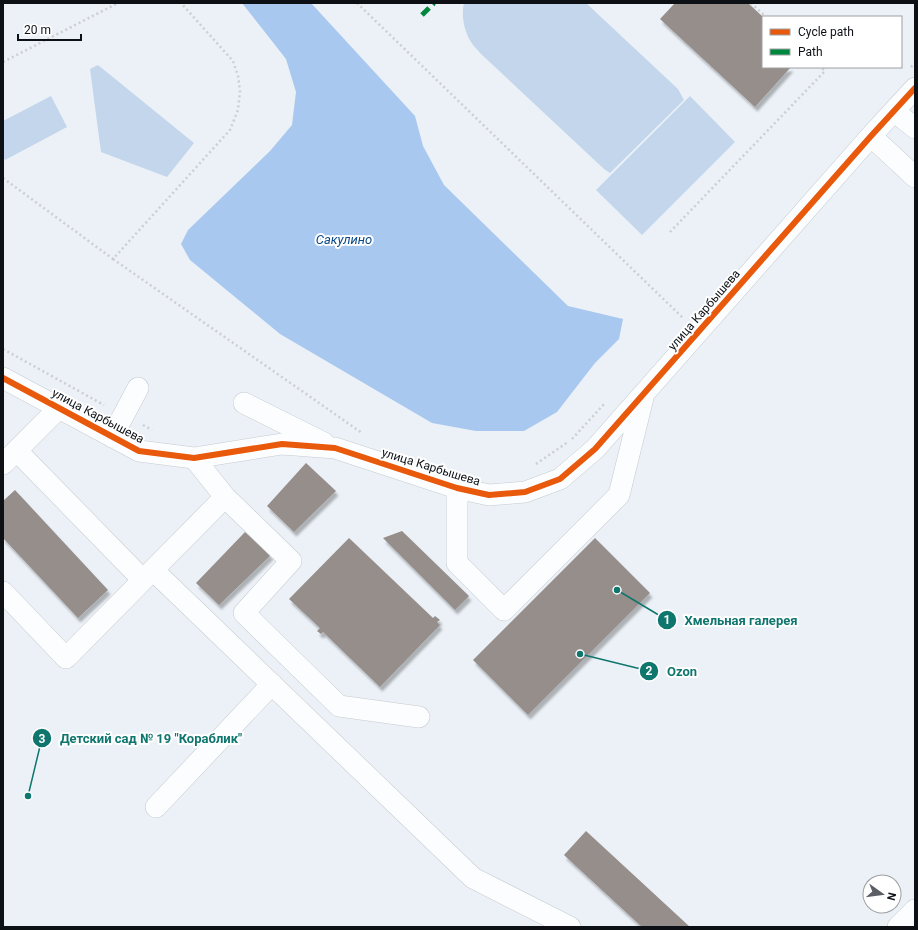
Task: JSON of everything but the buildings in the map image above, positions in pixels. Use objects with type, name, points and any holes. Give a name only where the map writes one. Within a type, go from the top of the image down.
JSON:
[{"type":"street","name":"улица Карбышева","points":[[3,378],[139,452],[194,458],[282,444],[335,448],[457,488],[490,495],[525,492],[560,479],[596,450],[871,136],[915,88]]},
{"type":"street","points":[[894,111],[915,128]]},
{"type":"street","points":[[871,136],[915,177]]},
{"type":"street","points":[[112,437],[138,388]]},
{"type":"street","points":[[457,488],[457,563],[504,610],[619,495],[644,395]]},
{"type":"street","points":[[244,403],[335,448]]},
{"type":"street","points":[[59,408],[10,457],[272,684],[474,878],[570,927]]},
{"type":"street","points":[[194,458],[225,497],[291,561],[244,613],[339,706],[419,717]]},
{"type":"street","points":[[3,592],[66,658],[225,497]]},
{"type":"street","points":[[156,807],[272,684]]},
{"type":"street","points":[[898,927],[915,910]]},
{"type":"path","points":[[3,62],[118,3]]},
{"type":"path","points":[[113,259],[230,130],[238,110],[240,91],[238,76],[233,61],[181,3]]},
{"type":"path","points":[[357,3],[683,318],[678,324]]},
{"type":"path","points":[[751,3],[765,16]]},
{"type":"path","points":[[670,232],[825,72],[821,68]]},
{"type":"path","points":[[3,178],[113,259],[364,434],[356,434]]},
{"type":"path","points":[[3,349],[124,416],[159,433]]},
{"type":"path","points":[[531,467],[570,441],[608,400]]},
{"type":"shaded area","points":[[464,3],[586,3],[678,89],[684,100],[610,173],[472,44],[465,28],[463,18]]},
{"type":"shaded area","points":[[98,65],[194,143],[167,177],[101,152],[90,69]]},
{"type":"shaded area","points":[[51,96],[67,127],[5,160],[3,156],[3,121]]},
{"type":"shaded area","points":[[690,96],[735,142],[642,235],[596,190]]},
{"type":"water","name":"Сакулино","points":[[242,3],[311,3],[415,116],[423,146],[444,185],[568,306],[623,319],[619,339],[595,363],[557,412],[524,431],[476,431],[432,423],[280,334],[190,260],[181,244],[188,230],[270,151],[292,125],[296,92],[286,59]]},
{"type":"marked path","points":[[422,15],[434,3]]},
{"type":"cycle path","points":[[3,378],[139,451],[194,458],[282,444],[335,448],[457,488],[489,495],[525,492],[560,479],[595,449],[915,88]]},
{"type":"place","name":"Хмельная галерея","points":[[617,590]]},
{"type":"place","name":"Ozon","points":[[580,654]]},
{"type":"place","name":"Детский сад № 19 \"Кораблик\"","points":[[28,796]]}]
